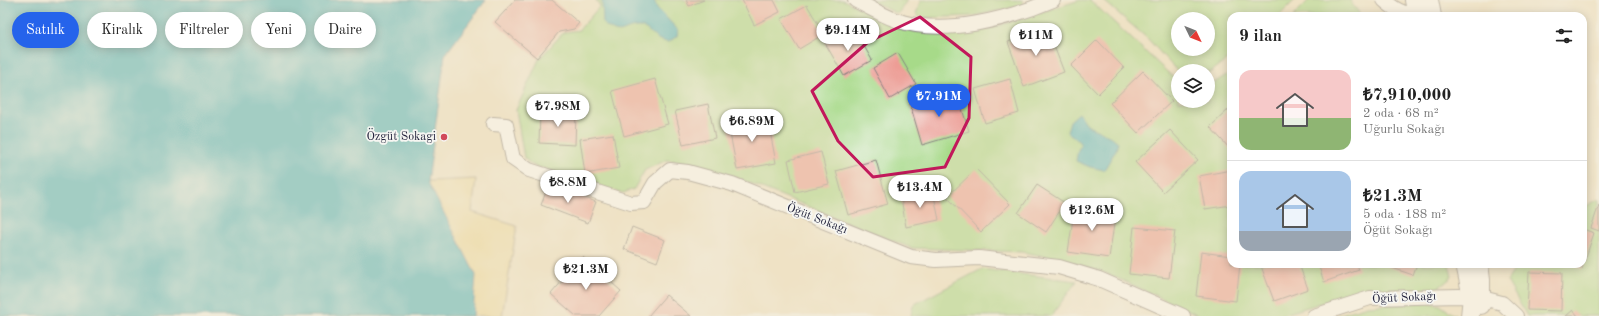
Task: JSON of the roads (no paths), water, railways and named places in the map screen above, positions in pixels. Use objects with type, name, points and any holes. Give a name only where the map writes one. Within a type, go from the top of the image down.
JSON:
[{"type":"street","points":[[855,0],[896,20],[933,26],[981,24],[1027,10],[1053,0]]},
{"type":"street","points":[[1384,0],[1401,12]]},
{"type":"street","points":[[1414,0],[1425,12]]},
{"type":"street","name":"Öğüt Sokağı","points":[[493,124],[506,125],[513,159],[529,170],[631,203],[644,202],[655,183],[670,170],[688,172],[732,184],[911,257],[936,260],[979,258],[1059,267],[1099,279],[1183,316]]},
{"type":"street","points":[[1466,268],[1477,297],[1480,316]]},
{"type":"street","points":[[1470,316],[1477,297],[1479,268]]},
{"type":"street","name":"Öğüt Sokağı","points":[[1314,316],[1370,298],[1477,297],[1502,303],[1516,316]]},
{"type":"water","points":[[0,0],[486,0],[445,55],[428,182],[476,275],[473,316],[0,316]]},
{"type":"water","points":[[602,0],[654,0],[657,8],[678,30],[677,36],[669,42],[659,40],[646,29],[640,27],[634,27],[619,32],[610,29],[603,24]]},
{"type":"water","points":[[1079,113],[1088,126],[1118,142],[1116,150],[1104,170],[1090,167],[1076,161],[1078,150],[1081,145],[1077,139],[1067,132],[1070,121]]},
{"type":"place","name":"Özgüt Sokagi","points":[[444,137]]}]
